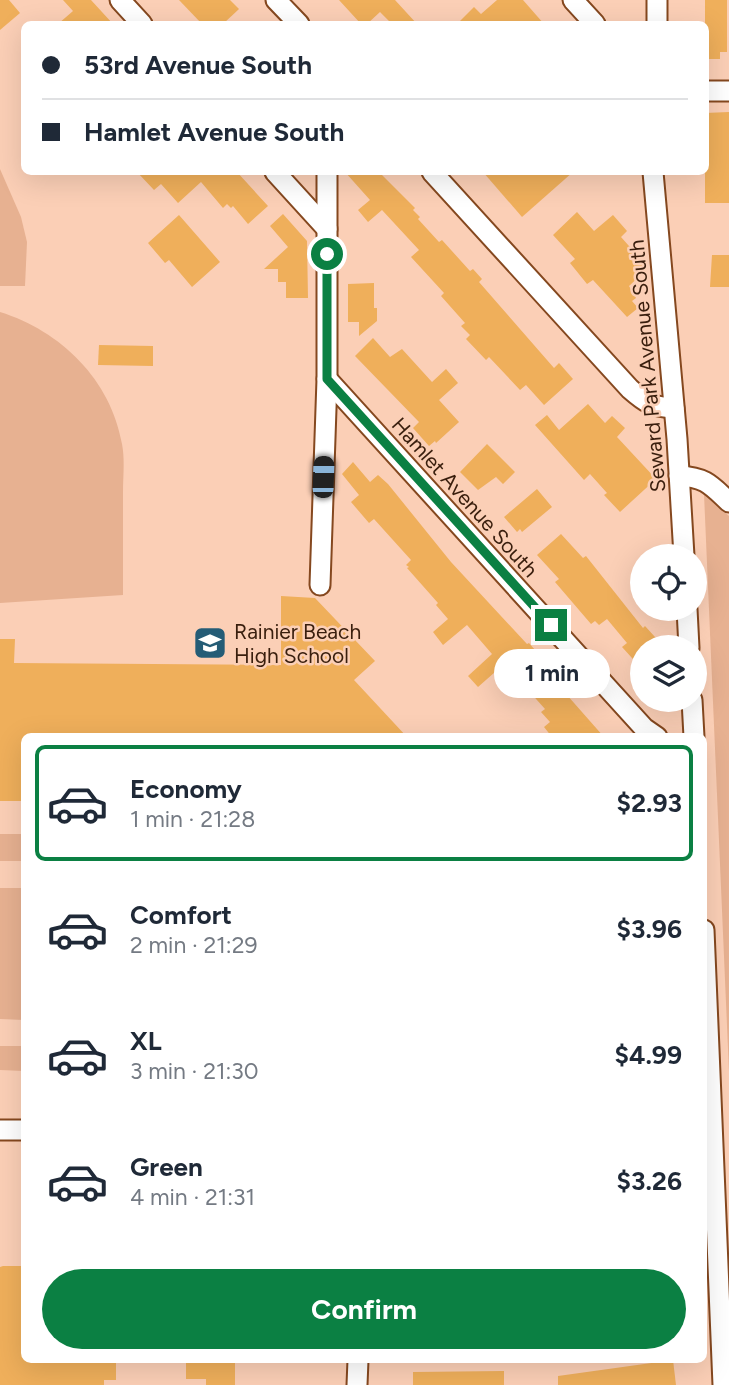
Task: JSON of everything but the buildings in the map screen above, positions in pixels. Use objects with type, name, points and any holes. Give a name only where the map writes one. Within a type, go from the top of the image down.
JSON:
[{"type":"street","points":[[120,0],[139,21]]},
{"type":"street","points":[[276,0],[296,21]]},
{"type":"street","points":[[573,0],[592,21]]},
{"type":"street","points":[[657,0],[657,21]]},
{"type":"street","points":[[709,91],[729,91]]},
{"type":"street","points":[[278,175],[327,229]]},
{"type":"street","points":[[320,585],[327,379],[327,175]]},
{"type":"street","points":[[435,175],[629,388],[656,407],[674,408]]},
{"type":"street","name":"Seward Park Avenue South","points":[[653,175],[683,544]]},
{"type":"street","name":"Hamlet Avenue South","points":[[327,379],[652,733]]},
{"type":"street","points":[[679,476],[695,477],[709,483],[729,502]]},
{"type":"street","points":[[693,712],[694,733]]},
{"type":"street","points":[[707,1081],[723,1385]]},
{"type":"street","points":[[0,1130],[21,1130]]},
{"type":"street","points":[[357,1385],[358,1363]]},
{"type":"shaded area","points":[[0,169],[21,217],[27,242],[25,286],[0,286]]},
{"type":"shaded area","points":[[0,312],[43,332],[63,345],[95,379],[107,399],[116,421],[123,456],[123,595],[0,603]]},
{"type":"shaded area","points":[[704,494],[729,516],[729,1072],[707,544]]},
{"type":"shaded area","points":[[0,834],[21,834],[21,861],[0,861]]},
{"type":"shaded area","points":[[0,888],[21,888],[21,1020],[0,1019]]},
{"type":"shaded area","points":[[0,1046],[21,1046],[21,1071],[0,1070]]},
{"type":"place","name":"Rainier Beach High School","points":[[210,643]]},
{"type":"route","points":[[327,254],[327,379],[551,625]]}]
